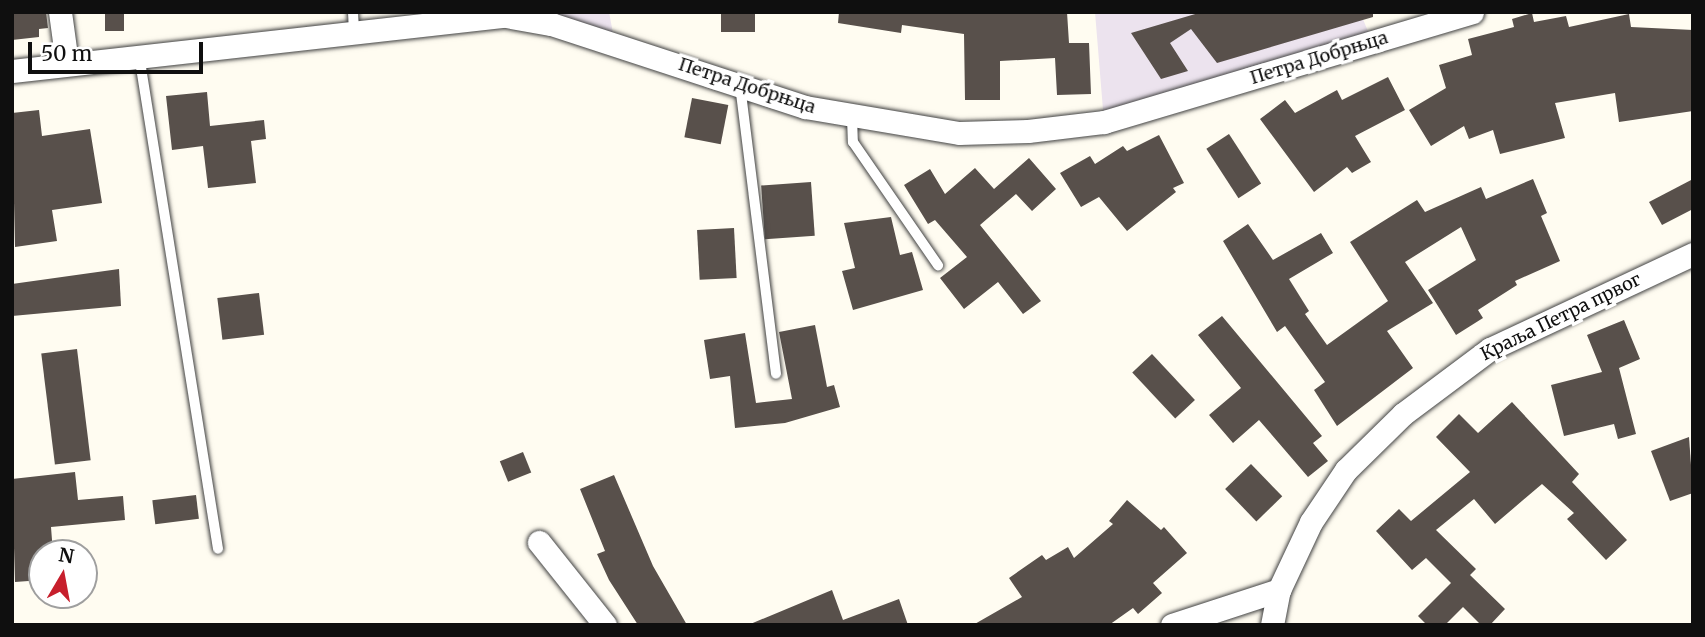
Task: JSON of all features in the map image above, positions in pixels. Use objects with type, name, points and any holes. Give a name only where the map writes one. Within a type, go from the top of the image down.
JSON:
[{"type":"street","points":[[60,12],[67,63]]},
{"type":"street","name":"Петра Добрњца","points":[[12,71],[139,55],[353,22],[506,16],[551,24],[740,85],[852,117],[959,133],[1028,131],[1104,122],[1472,12]]},
{"type":"street","name":"Краља Петра првог","points":[[1272,625],[1279,590],[1311,522],[1346,470],[1404,414],[1490,349],[1693,254]]},
{"type":"street","points":[[539,542],[605,625]]},
{"type":"street","points":[[1172,625],[1279,590]]},
{"type":"lane","points":[[139,55],[218,549]]},
{"type":"lane","points":[[740,85],[776,374]]},
{"type":"lane","points":[[852,117],[853,142],[938,265]]},
{"type":"shaded area","points":[[548,12],[609,12],[615,44]]},
{"type":"shaded area","points":[[1095,12],[1360,12],[1372,41],[1104,122]]},
{"type":"building","points":[[12,12],[46,12],[48,28],[39,29],[39,37],[12,40]]},
{"type":"building","points":[[105,12],[124,12],[124,31],[105,31]]},
{"type":"building","points":[[721,12],[755,12],[755,32],[721,32]]},
{"type":"building","points":[[839,12],[1067,12],[1069,43],[1089,43],[1091,94],[1057,95],[1055,58],[1000,61],[1000,100],[965,100],[964,34],[902,25],[901,33],[838,23]]},
{"type":"building","points":[[1202,12],[1373,12],[1373,17],[1217,63],[1191,29],[1170,43],[1188,71],[1161,79],[1131,33]]},
{"type":"building","points":[[1532,13],[1534,22],[1566,16],[1569,27],[1629,14],[1631,27],[1693,30],[1693,111],[1619,122],[1615,93],[1555,103],[1565,138],[1500,154],[1493,130],[1469,139],[1464,126],[1431,146],[1409,110],[1446,88],[1439,65],[1472,55],[1468,39],[1514,27],[1512,19]]},
{"type":"building","points":[[1388,77],[1405,110],[1355,136],[1371,162],[1352,173],[1347,167],[1314,192],[1260,119],[1285,100],[1295,113],[1337,90],[1342,100]]},
{"type":"building","points":[[207,92],[210,126],[264,120],[266,139],[251,141],[256,183],[208,188],[203,146],[172,150],[166,96]]},
{"type":"building","points":[[692,98],[728,105],[721,144],[684,137]]},
{"type":"building","points":[[39,110],[42,136],[90,129],[102,203],[52,210],[57,241],[15,247],[12,113]]},
{"type":"building","points":[[1229,134],[1261,183],[1238,198],[1206,149]]},
{"type":"building","points":[[1159,135],[1184,183],[1173,188],[1176,192],[1127,231],[1099,197],[1081,207],[1060,173],[1090,156],[1095,164],[1123,146],[1127,151]]},
{"type":"building","points":[[1029,158],[1056,189],[1032,211],[1016,194],[980,225],[1041,301],[1023,314],[998,282],[964,309],[940,278],[967,257],[935,220],[928,224],[904,185],[930,169],[945,194],[975,168],[994,189]]},
{"type":"building","points":[[1533,179],[1547,213],[1541,216],[1560,261],[1515,281],[1517,285],[1478,310],[1483,318],[1456,335],[1428,290],[1476,260],[1461,227],[1405,262],[1433,303],[1387,331],[1413,368],[1337,426],[1314,390],[1325,382],[1285,326],[1277,332],[1223,241],[1248,224],[1273,260],[1321,233],[1333,253],[1289,279],[1309,311],[1305,314],[1327,345],[1388,301],[1350,242],[1417,200],[1425,212],[1481,187],[1486,199]]},
{"type":"building","points":[[1693,179],[1693,209],[1662,225],[1649,202]]},
{"type":"building","points":[[811,182],[815,236],[765,239],[761,185]]},
{"type":"building","points":[[891,217],[900,255],[912,252],[923,290],[853,310],[842,271],[855,268],[844,223]]},
{"type":"building","points":[[734,228],[737,278],[700,280],[697,230]]},
{"type":"building","points":[[119,269],[121,306],[12,316],[12,284]]},
{"type":"building","points":[[259,293],[264,335],[222,340],[217,298]]},
{"type":"building","points":[[1222,316],[1322,436],[1313,443],[1328,461],[1308,477],[1259,420],[1233,443],[1209,415],[1241,388],[1198,335]]},
{"type":"building","points":[[1624,320],[1640,359],[1619,368],[1636,434],[1618,439],[1614,424],[1564,436],[1551,385],[1602,372],[1587,335]]},
{"type":"building","points":[[815,325],[827,387],[834,385],[840,407],[785,423],[735,428],[730,376],[710,379],[704,340],[745,333],[756,403],[792,399],[779,332]]},
{"type":"building","points":[[77,349],[91,460],[55,465],[41,353]]},
{"type":"building","points":[[1152,354],[1195,400],[1175,418],[1132,372]]},
{"type":"building","points":[[1512,402],[1579,474],[1572,482],[1627,540],[1606,560],[1567,519],[1574,513],[1542,484],[1495,524],[1474,499],[1436,530],[1476,569],[1470,575],[1505,609],[1490,625],[1481,625],[1463,607],[1445,625],[1427,625],[1418,616],[1451,583],[1426,558],[1412,570],[1376,531],[1399,509],[1411,521],[1470,472],[1436,437],[1459,414],[1478,433]]},
{"type":"building","points":[[1689,437],[1693,493],[1670,501],[1651,451]]},
{"type":"building","points":[[523,452],[531,472],[508,482],[500,461]]},
{"type":"building","points":[[1251,464],[1282,496],[1256,521],[1225,489]]},
{"type":"building","points":[[75,472],[78,500],[123,496],[125,520],[51,527],[52,539],[28,539],[28,581],[15,582],[12,479]]},
{"type":"building","points":[[614,475],[653,566],[687,625],[638,625],[609,580],[597,554],[605,551],[580,489]]},
{"type":"building","points":[[196,495],[199,519],[155,524],[152,500]]},
{"type":"building","points":[[1127,500],[1161,530],[1164,527],[1187,553],[1153,583],[1162,593],[1138,614],[1133,608],[1109,625],[973,625],[1022,597],[1009,578],[1042,555],[1046,560],[1068,547],[1074,558],[1113,524],[1109,521]]},
{"type":"building","points":[[832,590],[843,620],[899,599],[908,625],[748,625]]}]
